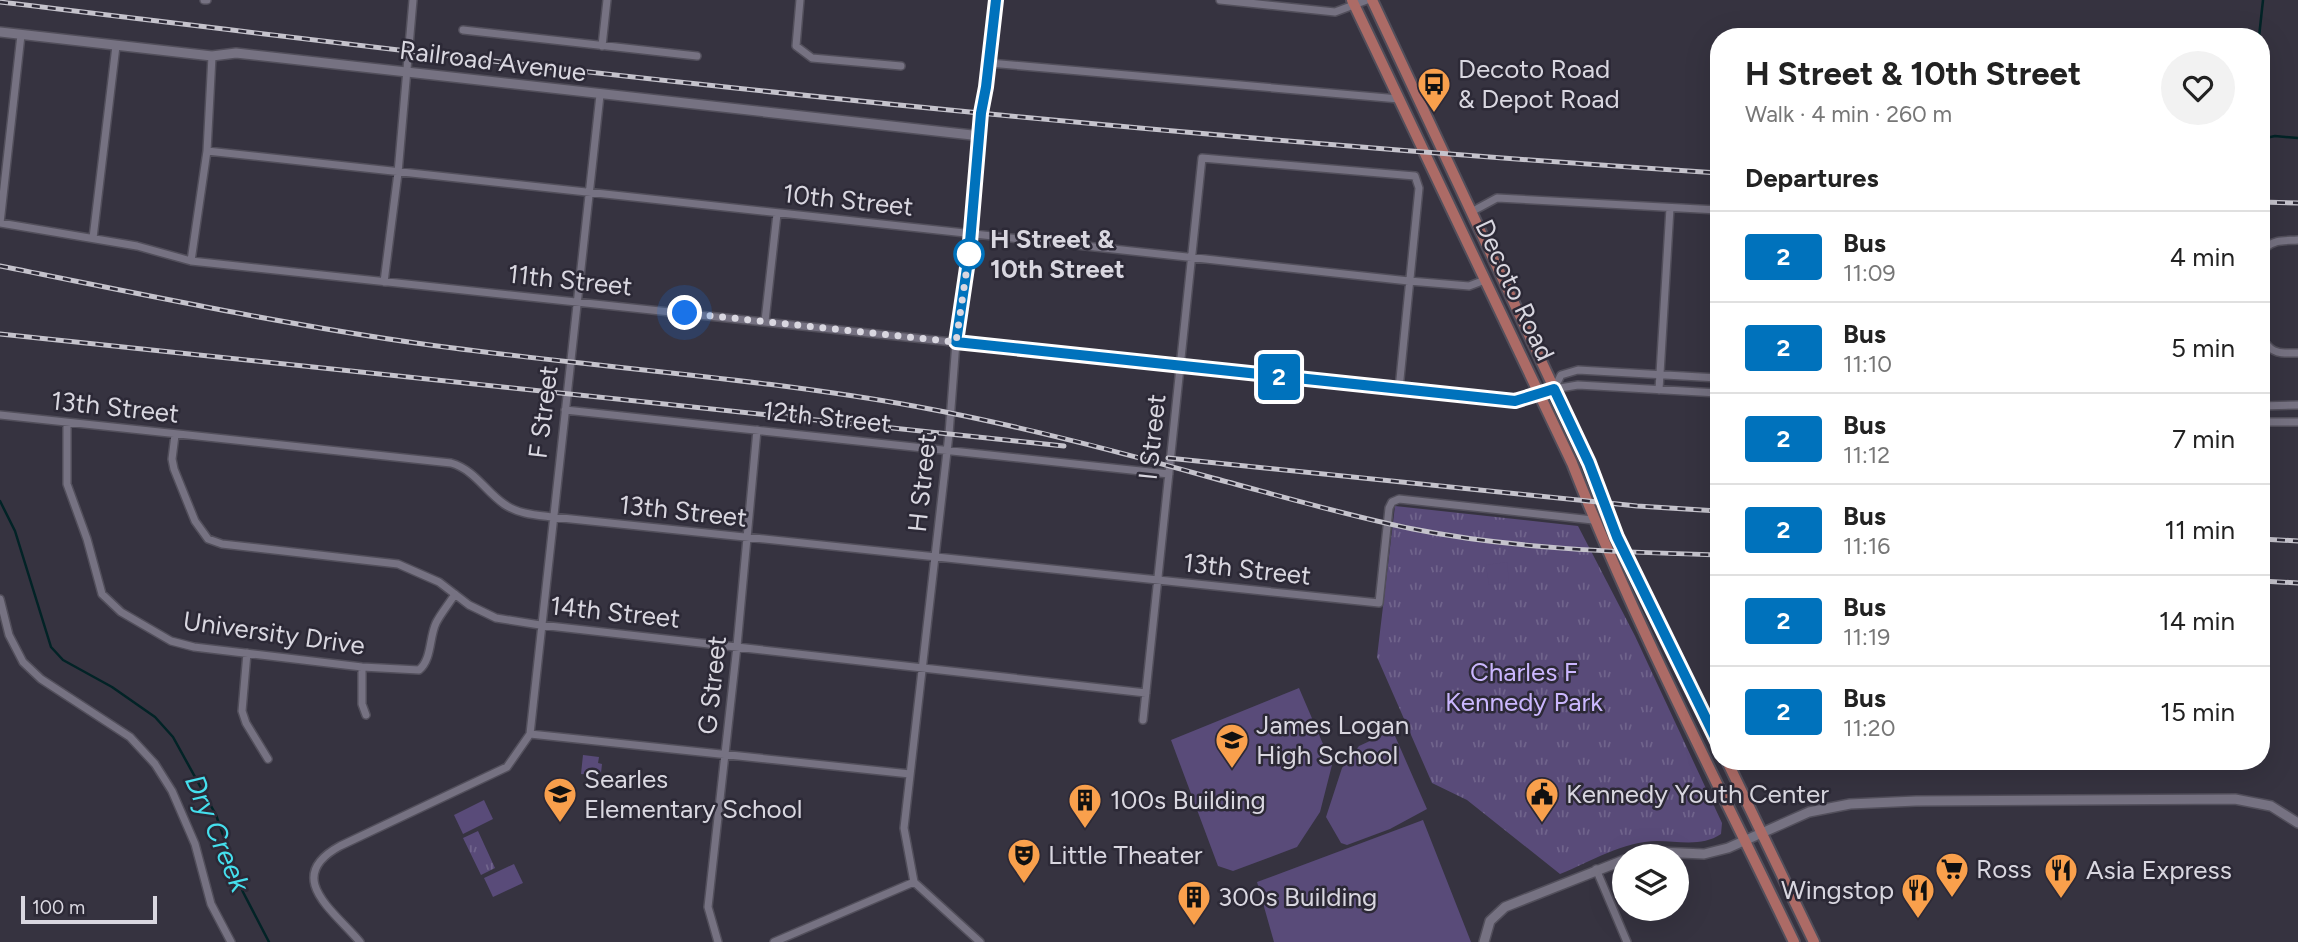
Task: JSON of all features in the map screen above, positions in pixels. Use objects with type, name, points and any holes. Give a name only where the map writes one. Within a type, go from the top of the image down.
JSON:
[{"type":"main road","name":"Decoto Road","points":[[1372,0],[1589,463],[1622,547],[1710,726]]},
{"type":"main road","name":"Decoto Road","points":[[1353,3],[1572,463],[1593,520],[1636,617],[1710,768]]},
{"type":"main road","name":"Decoto Road","points":[[1711,770],[1794,942]]},
{"type":"main road","points":[[1731,770],[1814,942]]},
{"type":"street","points":[[384,282],[398,173],[413,0]]},
{"type":"street","points":[[602,46],[607,0]]},
{"type":"street","points":[[800,0],[796,46],[812,58],[901,66]]},
{"type":"street","name":"H Street","points":[[914,882],[904,828],[956,342],[971,233],[981,113],[996,0]]},
{"type":"street","points":[[1220,0],[1335,12],[1353,3],[1367,0]]},
{"type":"street","points":[[463,30],[697,57]]},
{"type":"street","name":"Railroad Avenue","points":[[0,32],[212,56],[236,53],[981,136]]},
{"type":"street","points":[[0,223],[21,34]]},
{"type":"street","points":[[93,238],[116,46]]},
{"type":"street","points":[[191,261],[207,151],[212,56]]},
{"type":"street","points":[[989,63],[1399,99]]},
{"type":"street","name":"F Street","points":[[530,734],[600,95]]},
{"type":"street","name":"10th Street","points":[[207,151],[1409,281],[1469,286],[1485,280]]},
{"type":"street","name":"I Street","points":[[1143,720],[1202,158],[1415,176],[1419,188],[1409,281]]},
{"type":"street","points":[[1473,211],[1497,198],[1710,210]]},
{"type":"street","points":[[1659,390],[1670,208]]},
{"type":"street","points":[[765,321],[777,214]]},
{"type":"street","name":"11th Street","points":[[0,223],[137,246],[191,261],[1515,401],[1554,389],[1600,385],[1710,393]]},
{"type":"street","points":[[2270,244],[2298,240]]},
{"type":"street","points":[[1399,389],[1409,281]]},
{"type":"street","points":[[2270,349],[2298,353]]},
{"type":"street","name":"11th Street","points":[[1554,389],[1561,375],[1578,370],[1710,378]]},
{"type":"street","points":[[2270,406],[2298,405]]},
{"type":"street","name":"12th Street","points":[[565,410],[1169,474]]},
{"type":"street","name":"13th Street","points":[[0,415],[451,463],[468,471],[502,503],[522,513],[747,539],[1379,603],[1389,508],[1392,502],[1399,499],[1593,520]]},
{"type":"street","points":[[2270,422],[2298,422]]},
{"type":"street","name":"University Drive","points":[[67,423],[67,484],[86,539],[98,586],[102,594],[121,612],[171,641],[194,647],[362,667],[419,670],[427,661],[436,621],[455,594]]},
{"type":"street","name":"G Street","points":[[718,942],[708,907],[737,646],[757,430]]},
{"type":"street","name":"14th Street","points":[[175,435],[172,459],[174,469],[195,522],[208,539],[222,544],[398,564],[439,582],[469,605],[496,618],[1146,693]]},
{"type":"street","points":[[0,599],[9,635],[23,662],[41,679],[130,737],[156,764],[172,791],[195,844],[211,904],[231,942]]},
{"type":"street","points":[[247,653],[242,711],[246,723],[268,759]]},
{"type":"street","points":[[362,667],[362,704],[366,715]]},
{"type":"street","points":[[360,942],[328,908],[313,881],[313,869],[319,860],[340,846],[507,767],[530,734],[910,774]]},
{"type":"street","points":[[1689,853],[1704,854],[1728,848],[1794,817],[1826,807],[1850,804],[1916,801],[2235,799],[2271,806],[2298,823]]},
{"type":"street","points":[[1484,942],[1490,922],[1506,906],[1612,864]]},
{"type":"street","points":[[1597,869],[1627,942]]},
{"type":"street","points":[[774,942],[914,882],[980,942]]},
{"type":"green space","name":"Charles F Kennedy Park","points":[[1395,506],[1578,526],[1635,636],[1722,823],[1721,834],[1698,842],[1612,844],[1612,851],[1560,874],[1467,800],[1432,783],[1377,657]]},
{"type":"green space","points":[[1507,562],[1509,582],[1489,585],[1486,565]]},
{"type":"green space","points":[[1299,688],[1332,765],[1320,812],[1297,847],[1233,871],[1218,866],[1171,740]]},
{"type":"green space","points":[[1385,734],[1395,736],[1427,809],[1390,829],[1347,845],[1341,843],[1326,817],[1342,768],[1359,746]]},
{"type":"green space","points":[[583,755],[599,757],[598,763],[602,764],[601,773],[581,774]]},
{"type":"green space","points":[[484,800],[493,819],[463,834],[454,815]]},
{"type":"green space","points":[[1423,820],[1471,942],[1274,942],[1257,882]]},
{"type":"green space","points":[[478,831],[495,868],[481,875],[463,838]]},
{"type":"green space","points":[[514,864],[523,883],[493,897],[484,878]]},
{"type":"waterway","points":[[2260,28],[2263,0]]},
{"type":"waterway","points":[[2270,137],[2298,138]]},
{"type":"waterway","name":"Dry Creek","points":[[0,501],[15,531],[51,647],[63,660],[112,687],[155,717],[173,737],[216,815],[243,892],[269,942]]},
{"type":"railway","points":[[0,2],[523,65],[953,110],[1336,145],[1710,172]]},
{"type":"railway","points":[[2270,202],[2298,203]]},
{"type":"railway","points":[[0,266],[370,336],[796,388],[919,407],[1065,439],[1336,511],[1451,536],[1565,548],[1710,555]]},
{"type":"railway","points":[[0,334],[1064,446]]},
{"type":"railway","points":[[1168,458],[1637,506],[1710,511]]},
{"type":"railway","points":[[2270,539],[2298,541]]},
{"type":"railway","points":[[2270,581],[2298,583]]},
{"type":"bus line","name":"2","points":[[996,0],[981,113],[969,254],[956,342],[1515,401],[1554,389],[1589,463],[1617,537],[1710,726]]},
{"type":"place","name":"Decoto Road & Depot Road","points":[[1434,114]]},
{"type":"place","name":"H Street & 10th Street","points":[[969,254]]},
{"type":"place","name":"James Logan High School","points":[[1232,770]]},
{"type":"place","name":"Searles Elementary School","points":[[560,824]]},
{"type":"place","name":"Kennedy Youth Center","points":[[1542,824]]},
{"type":"place","name":"100s Building","points":[[1085,830]]},
{"type":"place","name":"Little Theater","points":[[1024,885]]},
{"type":"place","name":"Ross","points":[[1952,899]]},
{"type":"place","name":"Asia Express","points":[[2061,900]]},
{"type":"place","name":"Wingstop","points":[[1918,920]]},
{"type":"place","name":"300s Building","points":[[1194,927]]},
{"type":"route","points":[[685,313],[956,342],[969,254]]}]
